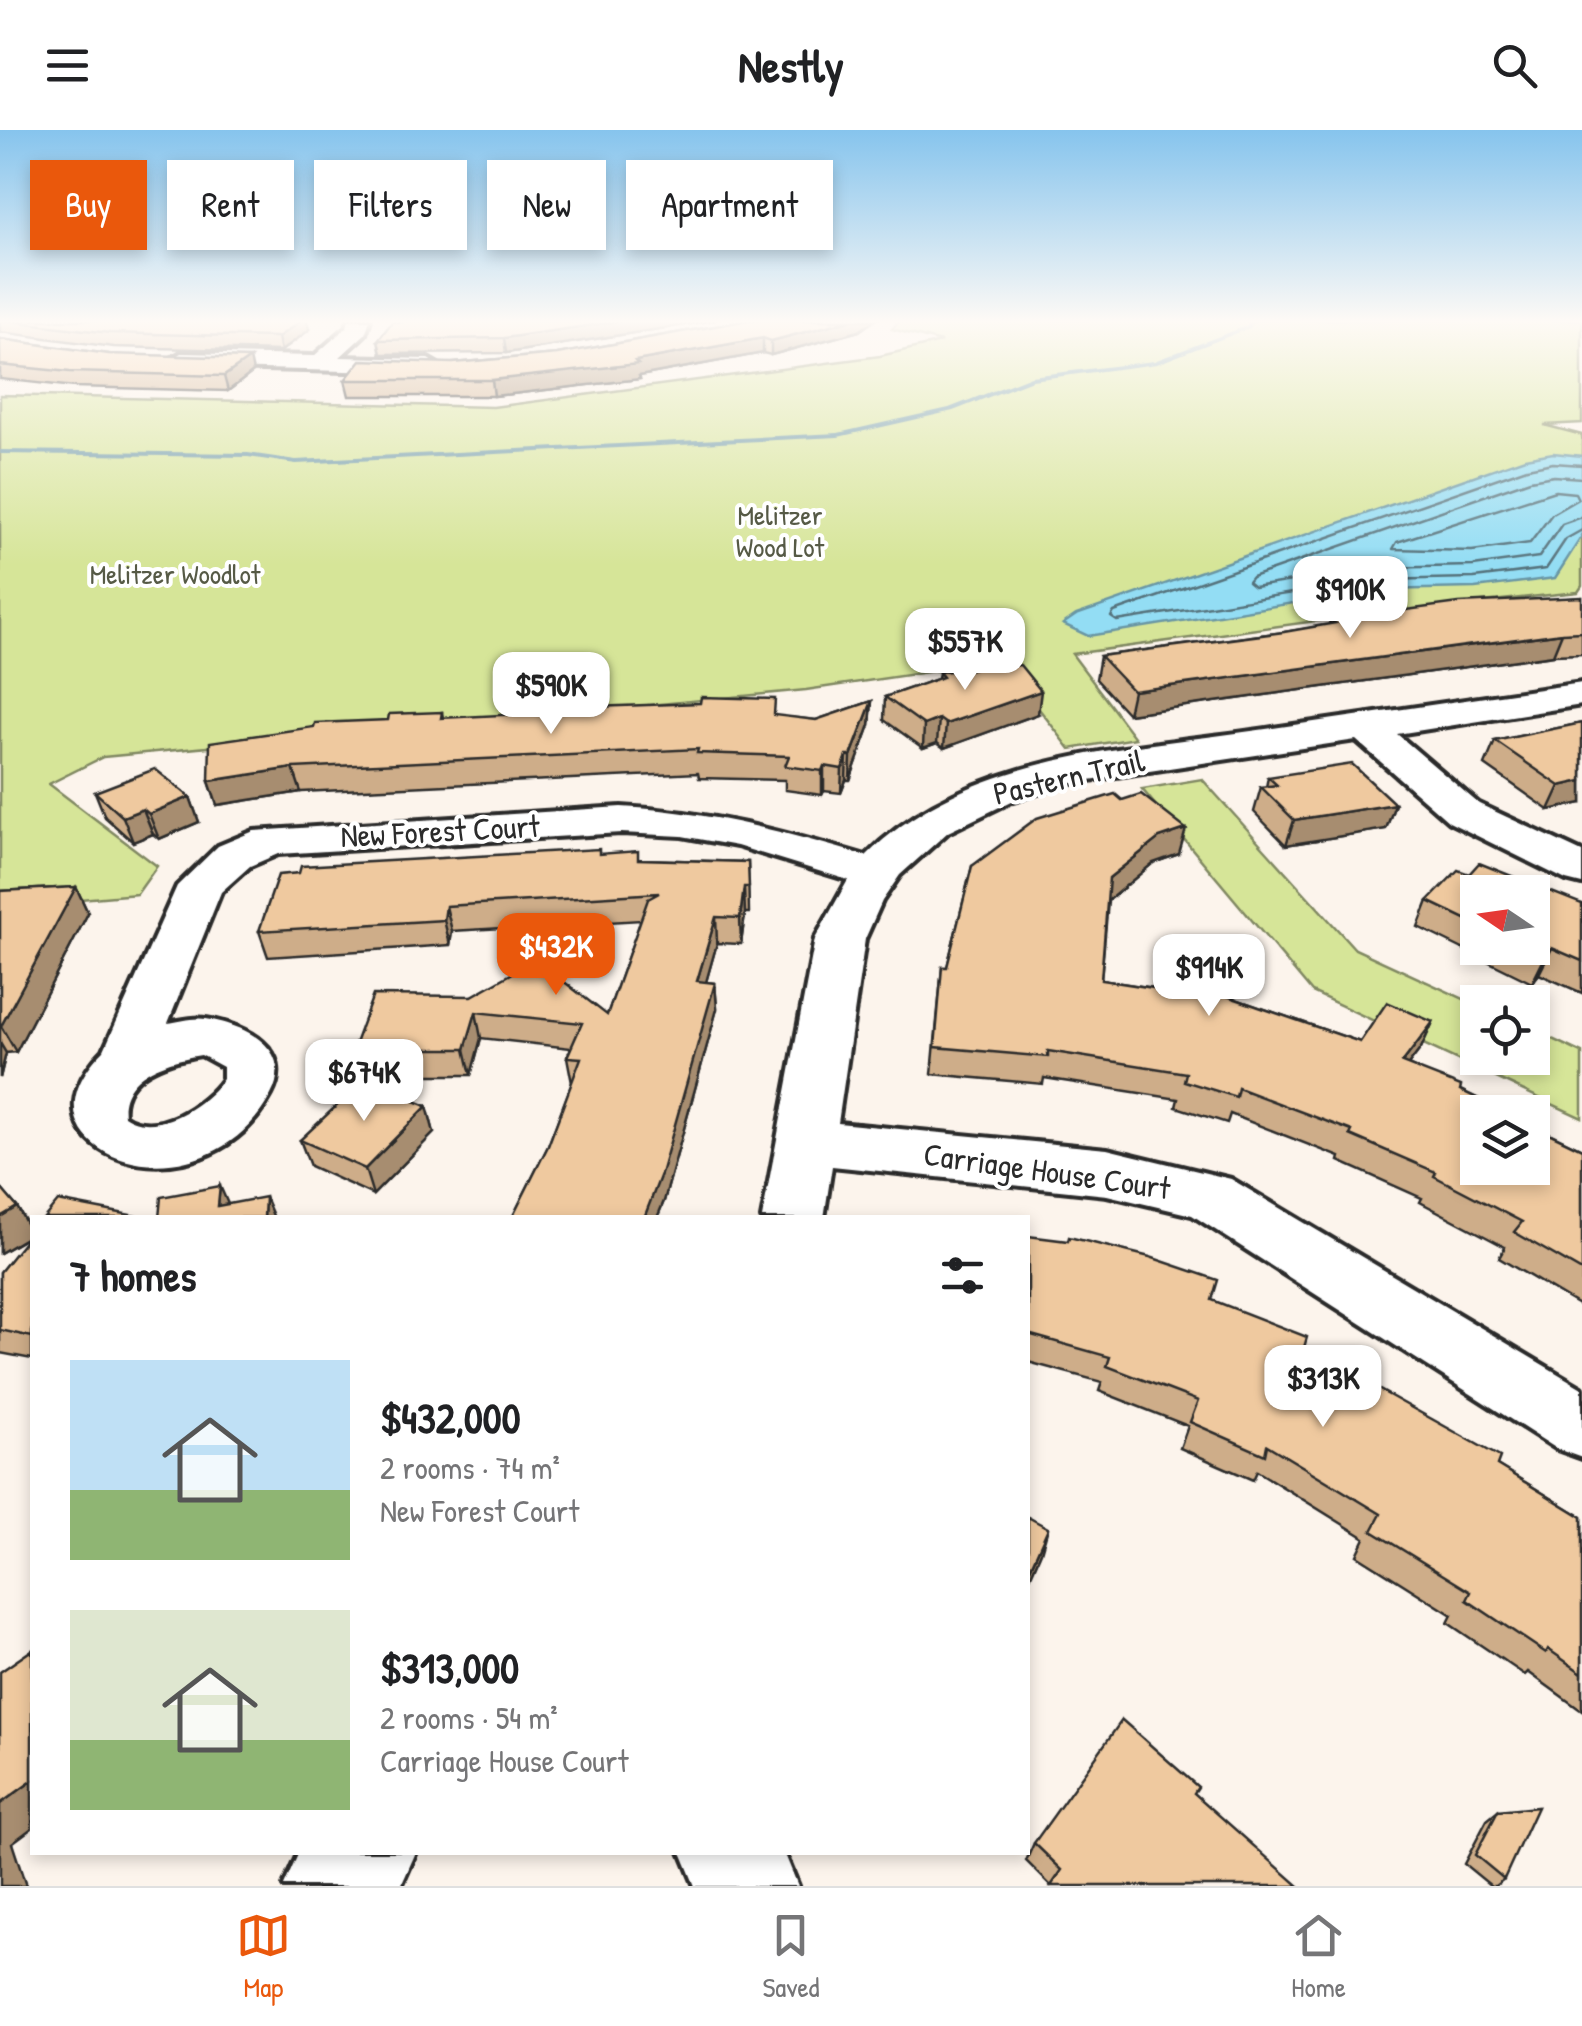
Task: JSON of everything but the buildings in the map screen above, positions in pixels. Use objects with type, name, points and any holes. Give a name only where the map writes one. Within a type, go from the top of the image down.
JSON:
[{"type":"street","name":"Pastern Trail","points":[[793,1215],[840,939],[853,904],[921,827],[967,802],[1019,783],[1075,770],[1582,694]]},
{"type":"street","points":[[1363,725],[1464,814],[1582,870]]},
{"type":"street","name":"New Forest Court","points":[[126,1061],[200,886],[234,856],[270,840],[621,820],[682,823],[744,834],[877,874]]},
{"type":"street","name":"Carriage House Court","points":[[807,1142],[1107,1172],[1210,1196],[1582,1426]]},
{"type":"street","points":[[330,1886],[367,1855]]},
{"type":"street","points":[[728,1855],[752,1886]]},
{"type":"green space","name":"Melitzer Woodlot","points":[[0,402],[493,407],[531,402],[1582,402],[1582,423],[1544,425],[1582,435],[1582,586],[1578,592],[1360,615],[1072,654],[1135,738],[1070,749],[1002,661],[806,690],[103,757],[49,784],[157,866],[137,894],[0,906]]},
{"type":"green space","points":[[1202,779],[1355,949],[1460,997],[1460,1061],[1312,992],[1142,789]]},
{"type":"green space","points":[[1550,1038],[1582,1053],[1582,1118],[1550,1103],[1550,1095],[1533,1095],[1490,1075],[1550,1075]]},
{"type":"water","points":[[1553,453],[1582,456],[1582,536],[1555,578],[1475,588],[1375,590],[1088,636],[1063,624],[1076,615],[1525,458]]},
{"type":"waterway","points":[[0,452],[248,455],[296,462],[838,435],[971,402]]},
{"type":"park label","name":"Melitzer Wood Lot","points":[[780,531]]}]
